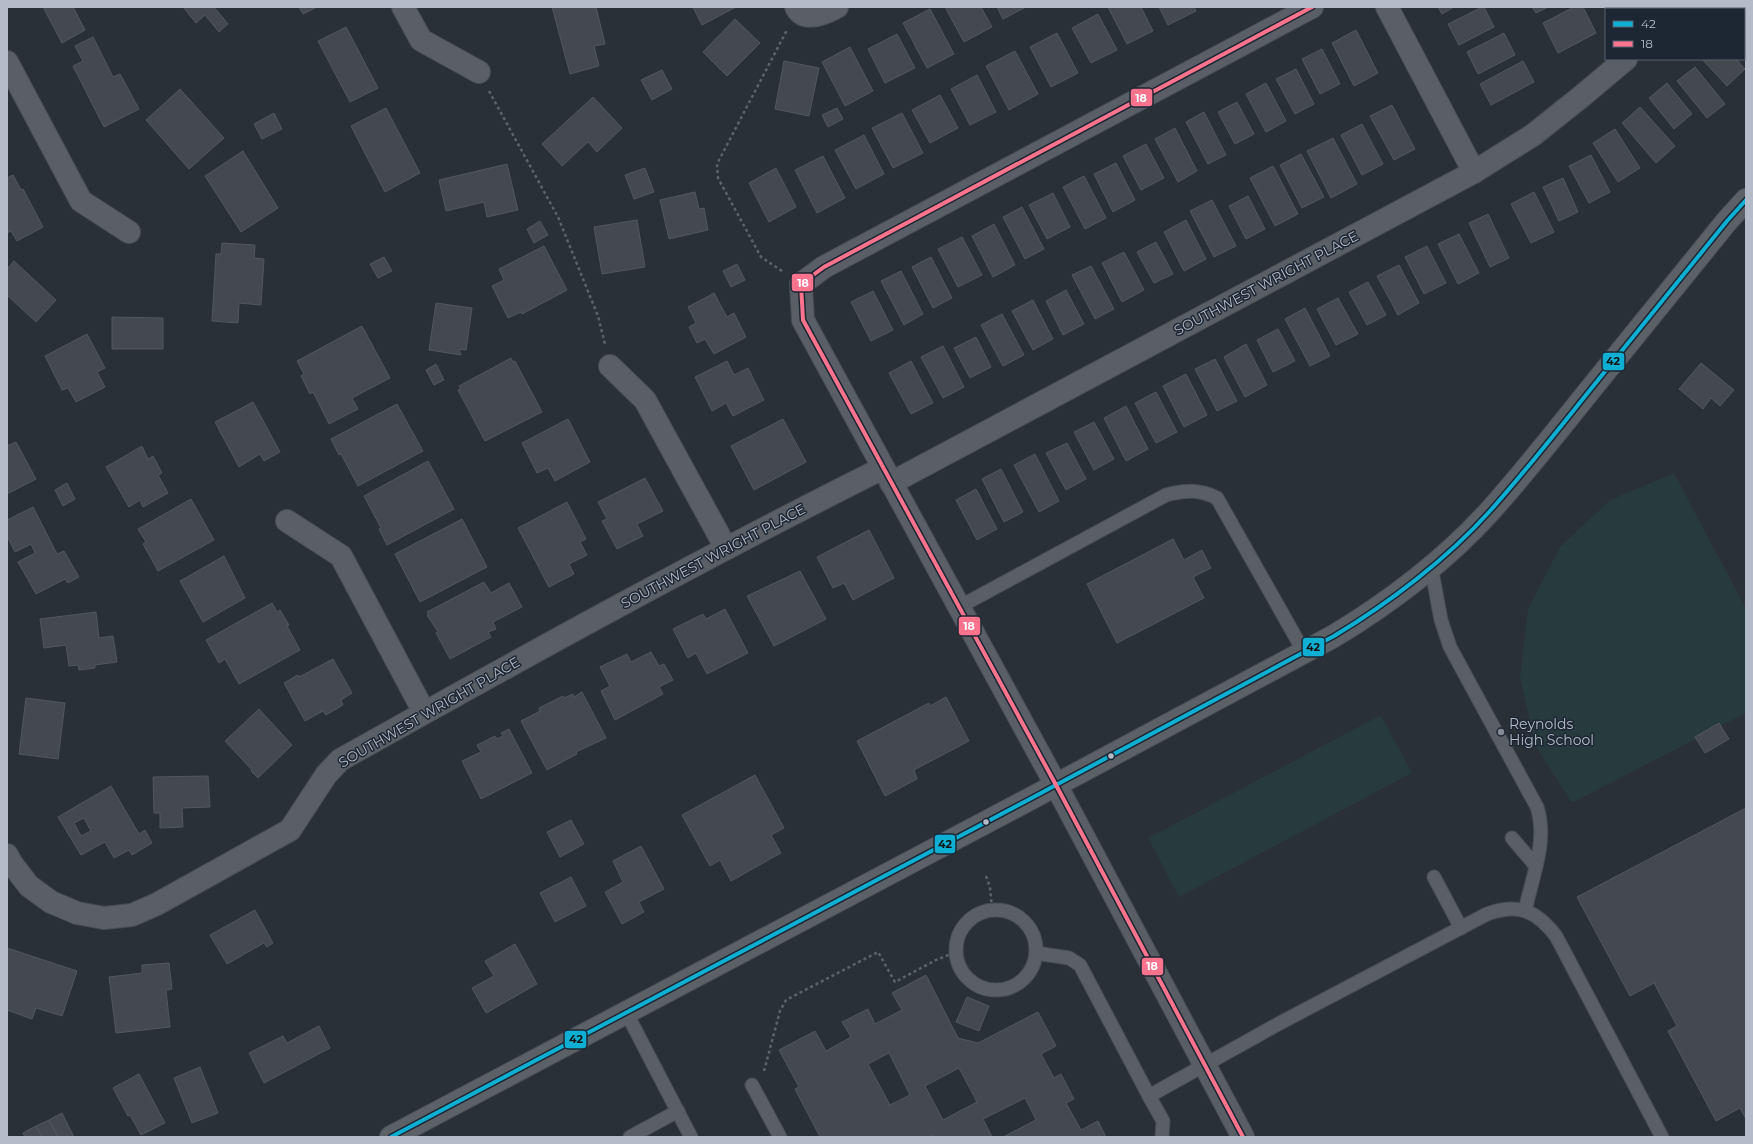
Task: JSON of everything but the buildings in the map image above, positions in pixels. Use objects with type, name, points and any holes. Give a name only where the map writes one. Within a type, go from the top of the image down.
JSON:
[{"type":"main road","points":[[391,1137],[1056,785],[1368,616],[1432,566],[1489,512],[1525,470],[1727,221],[1746,200]]},
{"type":"main road","points":[[1056,785],[1243,1137]]},
{"type":"street","points":[[403,7],[421,40],[479,72]]},
{"type":"street","points":[[797,8],[805,15],[814,16],[837,7]]},
{"type":"street","points":[[1056,785],[803,320],[801,284],[824,267],[1312,7]]},
{"type":"street","points":[[1387,7],[1474,172]]},
{"type":"street","name":"SOUTHWEST WRIGHT PLACE","points":[[7,855],[29,886],[51,902],[77,913],[104,918],[132,915],[184,890],[290,830],[326,775],[340,760],[564,634],[726,548],[887,475],[1474,172],[1533,135],[1625,60]]},
{"type":"street","points":[[7,62],[81,201],[128,232]]},
{"type":"street","points":[[610,366],[645,400],[726,548]]},
{"type":"street","points":[[287,521],[341,556],[424,712]]},
{"type":"lane","points":[[959,607],[1166,495],[1178,492],[1196,491],[1207,493],[1217,498],[1304,652]]},
{"type":"lane","points":[[1432,566],[1441,620],[1450,648],[1537,807],[1540,818],[1542,834],[1525,911]]},
{"type":"lane","points":[[1512,838],[1535,865]]},
{"type":"lane","points":[[1434,877],[1461,928]]},
{"type":"lane","points":[[1149,1096],[1204,1065],[1461,928],[1502,909],[1517,908],[1532,913],[1546,923],[1556,936],[1662,1137]]},
{"type":"lane","points":[[992,909],[1015,914],[1031,929],[1036,953],[1030,972],[1015,986],[997,990],[975,984],[958,963],[956,952],[958,937],[970,919],[992,909]]},
{"type":"lane","points":[[1036,953],[1069,958],[1080,965],[1163,1121],[1162,1137]]},
{"type":"lane","points":[[626,1012],[691,1137]]},
{"type":"lane","points":[[752,1085],[780,1137]]},
{"type":"lane","points":[[630,1137],[678,1111]]},
{"type":"path","points":[[797,8],[717,164],[718,178],[761,257],[801,284]]},
{"type":"path","points":[[479,72],[558,217],[598,316],[610,366]]},
{"type":"path","points":[[986,876],[990,888],[992,909]]},
{"type":"path","points":[[752,1085],[766,1077],[764,1071],[766,1063],[780,1011],[786,1000],[878,952],[895,982],[936,960],[956,952]]},
{"type":"green space","points":[[1674,473],[1746,609],[1746,713],[1572,803],[1535,745],[1520,677],[1528,609],[1560,547],[1610,500]]},
{"type":"green space","points":[[1381,715],[1412,773],[1179,897],[1148,838]]},
{"type":"transit line","name":"18","points":[[1243,1137],[1056,785],[803,320],[801,284],[824,267],[1312,7]]},
{"type":"transit line","name":"42","points":[[391,1137],[1028,800],[1334,636],[1376,609],[1436,563],[1490,511],[1541,451],[1727,221],[1746,200]]},
{"type":"place","name":"Reynolds High School","points":[[1501,732]]}]
